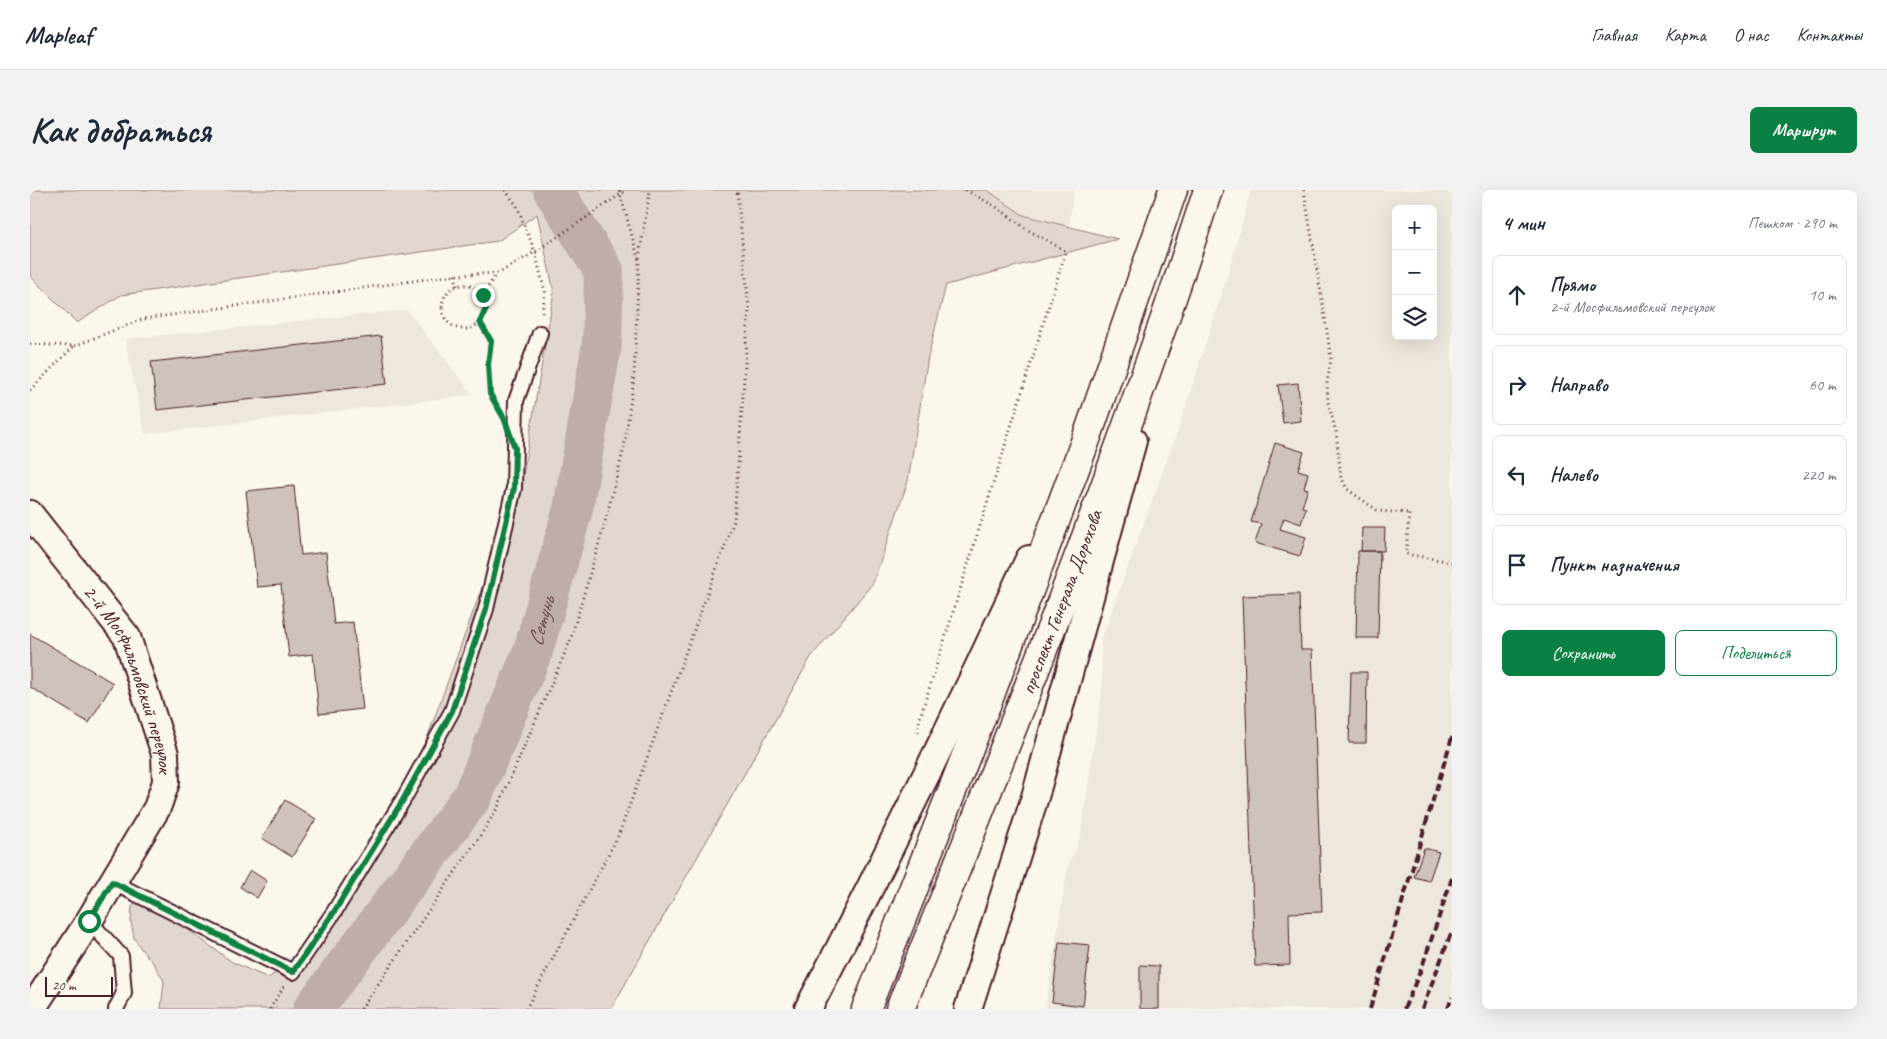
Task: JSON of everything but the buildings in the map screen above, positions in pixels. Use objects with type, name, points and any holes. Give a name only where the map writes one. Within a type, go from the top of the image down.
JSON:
[{"type":"main road","name":"проспект Генерала Дорохова","points":[[866,1009],[990,695],[1088,434],[1173,190]]},
{"type":"main road","name":"проспект Генерала Дорохова","points":[[900,1009],[1023,705],[1168,314],[1208,190]]},
{"type":"street","points":[[968,1009],[1035,797],[1168,314]]},
{"type":"street","points":[[808,1009],[970,686],[1088,434]]},
{"type":"street","name":"2-й Мосфильмовский переулок","points":[[30,514],[127,637],[165,754],[166,782],[157,808],[89,921],[32,1009]]},
{"type":"lane","points":[[112,882],[293,972],[334,912],[403,800],[452,711],[486,609],[514,488],[516,401],[540,333]]},
{"type":"lane","points":[[89,921],[121,956],[124,993],[116,1009]]},
{"type":"path","points":[[505,190],[517,206],[535,252],[545,292],[540,333]]},
{"type":"path","points":[[30,390],[74,346],[143,319],[455,275],[496,274],[550,242],[619,192],[628,190]]},
{"type":"path","points":[[361,1009],[482,834],[498,807],[570,641],[604,526],[624,448],[634,377],[638,261],[650,190]]},
{"type":"path","points":[[526,1009],[619,834],[734,521],[749,308],[737,190]]},
{"type":"path","points":[[918,734],[919,722],[1066,251],[1028,230],[998,208],[966,190]]},
{"type":"path","points":[[1304,190],[1331,360],[1327,383],[1342,477],[1347,489],[1378,511],[1409,513],[1406,554],[1452,562]]},
{"type":"path","points":[[619,192],[638,261]]},
{"type":"path","points":[[483,295],[496,274]]},
{"type":"path","points":[[455,275],[457,286]]},
{"type":"path","points":[[464,284],[471,286],[483,295],[486,309],[480,322],[475,327],[460,329],[448,322],[442,309],[445,295],[457,286],[464,284]]},
{"type":"path","points":[[480,322],[491,341],[488,365],[490,394],[499,410]]},
{"type":"path","points":[[30,344],[74,346]]},
{"type":"path","points":[[270,1009],[293,972]]},
{"type":"shaded area","points":[[30,190],[987,190],[1023,215],[1118,239],[946,285],[928,357],[908,481],[873,583],[811,657],[611,1009],[161,1009],[164,981],[154,964],[134,938],[131,922],[132,907],[136,900],[167,914],[232,962],[268,978],[299,956],[406,796],[523,475],[554,292],[537,214],[498,241],[121,295],[77,323],[30,276]]},
{"type":"shaded area","points":[[987,190],[1074,190],[1069,227],[1023,215]]},
{"type":"shaded area","points":[[1251,190],[1452,190],[1452,1009],[1045,1009],[1068,865],[1080,839],[1102,691],[1101,640],[1178,430],[1229,271]]},
{"type":"shaded area","points":[[407,310],[473,395],[145,434],[125,339]]},
{"type":"waterway","name":"Сетунь","points":[[313,1009],[472,797],[533,651],[573,509],[602,344],[604,271],[553,190]]},
{"type":"railway","points":[[1370,1009],[1452,737]]},
{"type":"railway","points":[[1404,1009],[1422,967],[1452,878]]},
{"type":"railway","points":[[1422,1009],[1452,931]]},
{"type":"railway","points":[[1448,1009],[1452,997]]},
{"type":"route","points":[[89,921],[112,882],[293,972],[334,912],[403,800],[452,711],[486,609],[514,488],[515,448],[504,418],[490,394],[488,365],[491,341],[480,322],[485,316],[486,309],[486,301],[483,295]]}]
